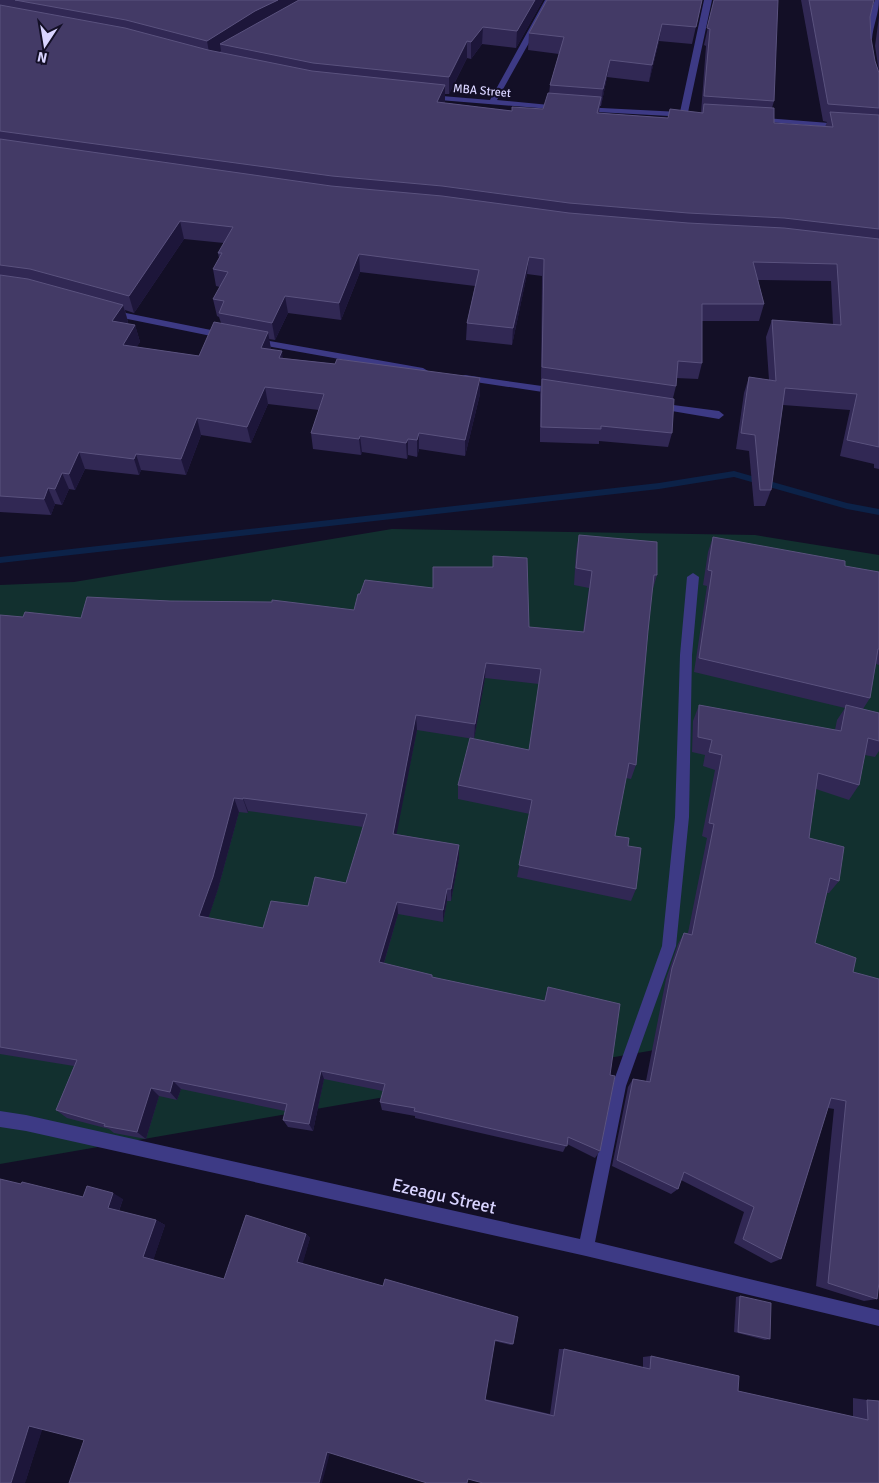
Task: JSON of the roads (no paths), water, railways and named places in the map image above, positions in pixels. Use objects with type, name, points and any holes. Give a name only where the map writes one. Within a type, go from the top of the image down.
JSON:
[{"type":"street","points":[[492,103],[550,0]]},
{"type":"street","points":[[683,115],[708,0]]},
{"type":"street","points":[[868,45],[870,23],[879,0]]},
{"type":"street","name":"MBA Street","points":[[423,97],[692,116]]},
{"type":"street","points":[[748,119],[851,126]]},
{"type":"street","points":[[101,310],[238,338],[438,373]]},
{"type":"street","points":[[458,377],[565,392]]},
{"type":"street","points":[[652,405],[719,415]]},
{"type":"street","points":[[586,1248],[619,1086],[669,946],[682,817],[686,655],[693,577]]},
{"type":"street","name":"Ezeagu Street","points":[[0,1119],[26,1123],[586,1248],[879,1318]]},
{"type":"waterway","points":[[0,560],[659,486],[734,474],[847,506],[879,512]]}]
